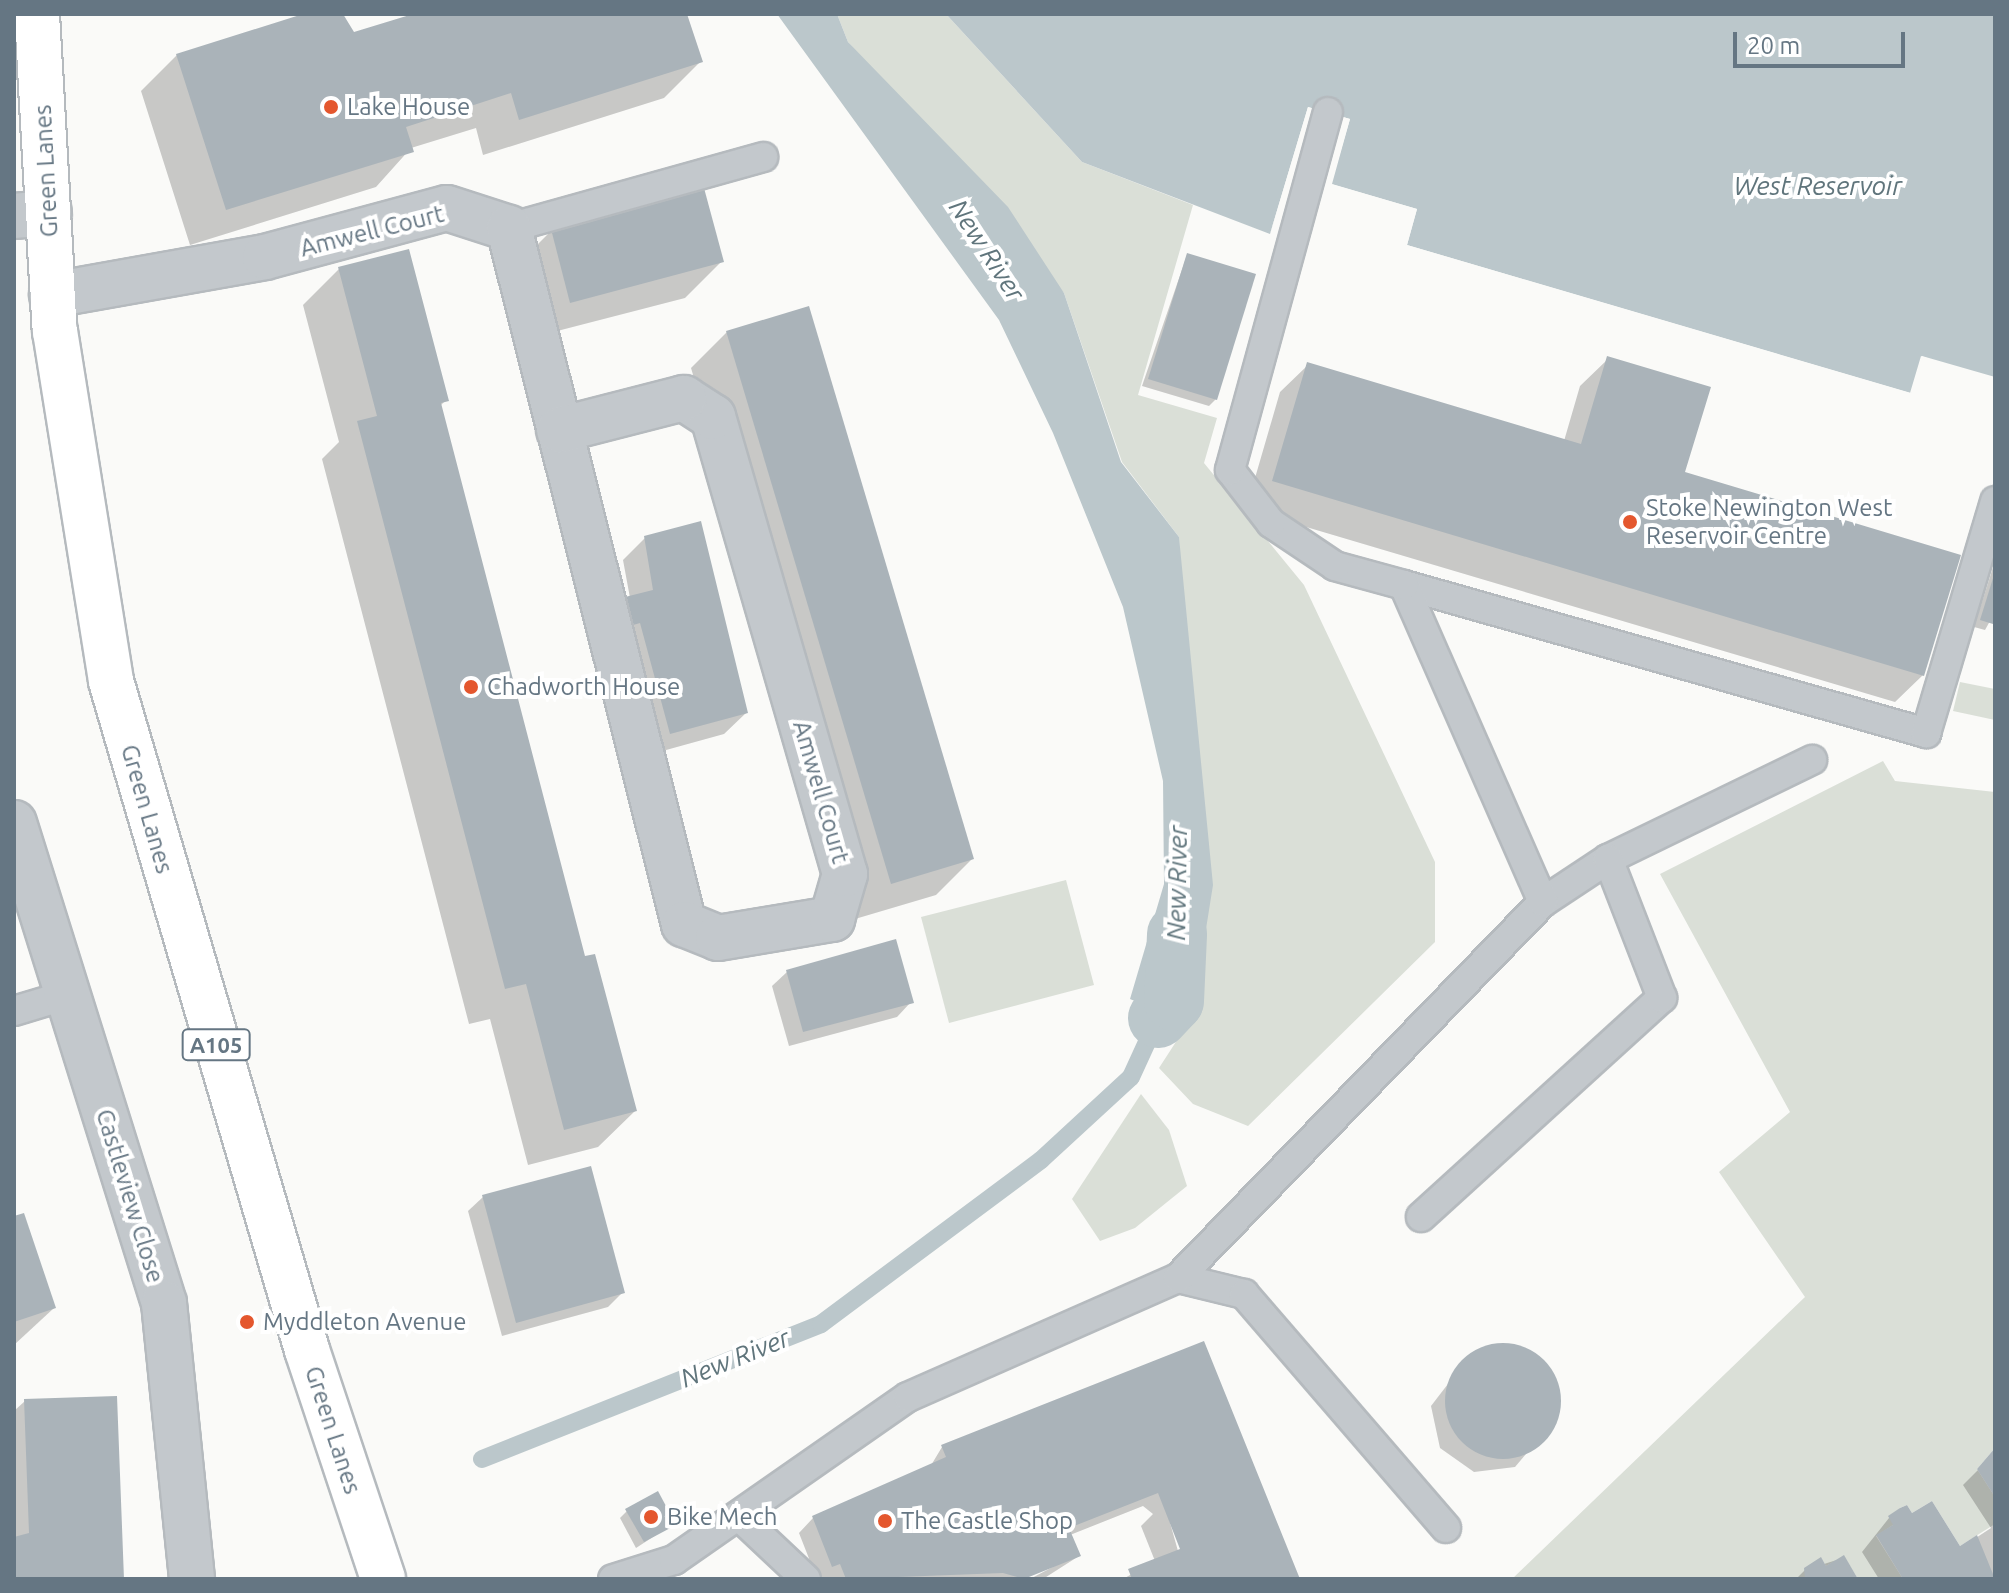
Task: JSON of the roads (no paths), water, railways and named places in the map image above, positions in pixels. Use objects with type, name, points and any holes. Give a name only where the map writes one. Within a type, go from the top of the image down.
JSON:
[{"type":"main road","name":"Green Lanes","points":[[37,14],[31,215],[52,295],[111,681],[307,1350],[383,1579]]},
{"type":"street","name":"Amwell Court","points":[[52,295],[265,257],[447,208],[509,228],[559,430],[684,924],[718,938],[832,919],[845,874],[713,417],[684,398],[559,430]]},
{"type":"street","name":"Castleview Close","points":[[14,823],[164,1303],[192,1579]]},
{"type":"lane","points":[[1328,112],[1230,470],[1271,523],[1335,566],[1926,733],[1995,501]]},
{"type":"lane","points":[[509,228],[763,157]]},
{"type":"lane","points":[[1404,585],[1543,902]]},
{"type":"lane","points":[[613,1579],[674,1560],[741,1518],[908,1397],[1178,1278],[1543,902],[1608,859],[1812,760]]},
{"type":"lane","points":[[1421,1217],[1662,998],[1608,859]]},
{"type":"lane","points":[[14,1011],[67,995]]},
{"type":"lane","points":[[1178,1278],[1244,1294],[1446,1528]]},
{"type":"lane","points":[[741,1518],[806,1579]]},
{"type":"water","points":[[777,14],[837,14],[848,42],[1008,207],[1064,293],[1121,462],[1179,537],[1213,885],[1192,1017],[1183,1021],[1130,999],[1164,884],[1163,781],[1123,607],[1053,433],[999,320]]},
{"type":"water","name":"West Reservoir","points":[[946,14],[1995,14],[1995,377],[1922,356],[1911,393],[1407,245],[1417,209],[1331,184],[1350,119],[1308,107],[1270,234],[1082,162]]},
{"type":"waterway","name":"New River","points":[[1158,1018],[1174,1001],[1177,934]]},
{"type":"waterway","name":"New River","points":[[482,1459],[821,1324],[1041,1160],[1131,1077],[1158,1018]]},
{"type":"place","name":"Lake House","points":[[331,107]]},
{"type":"place","name":"Stoke Newington West Reservoir Centre","points":[[1630,522]]},
{"type":"place","name":"Chadworth House","points":[[471,687]]},
{"type":"place","name":"Myddleton Avenue","points":[[247,1322]]},
{"type":"place","name":"Bike Mech","points":[[651,1517]]},
{"type":"place","name":"The Castle Shop","points":[[885,1521]]}]
